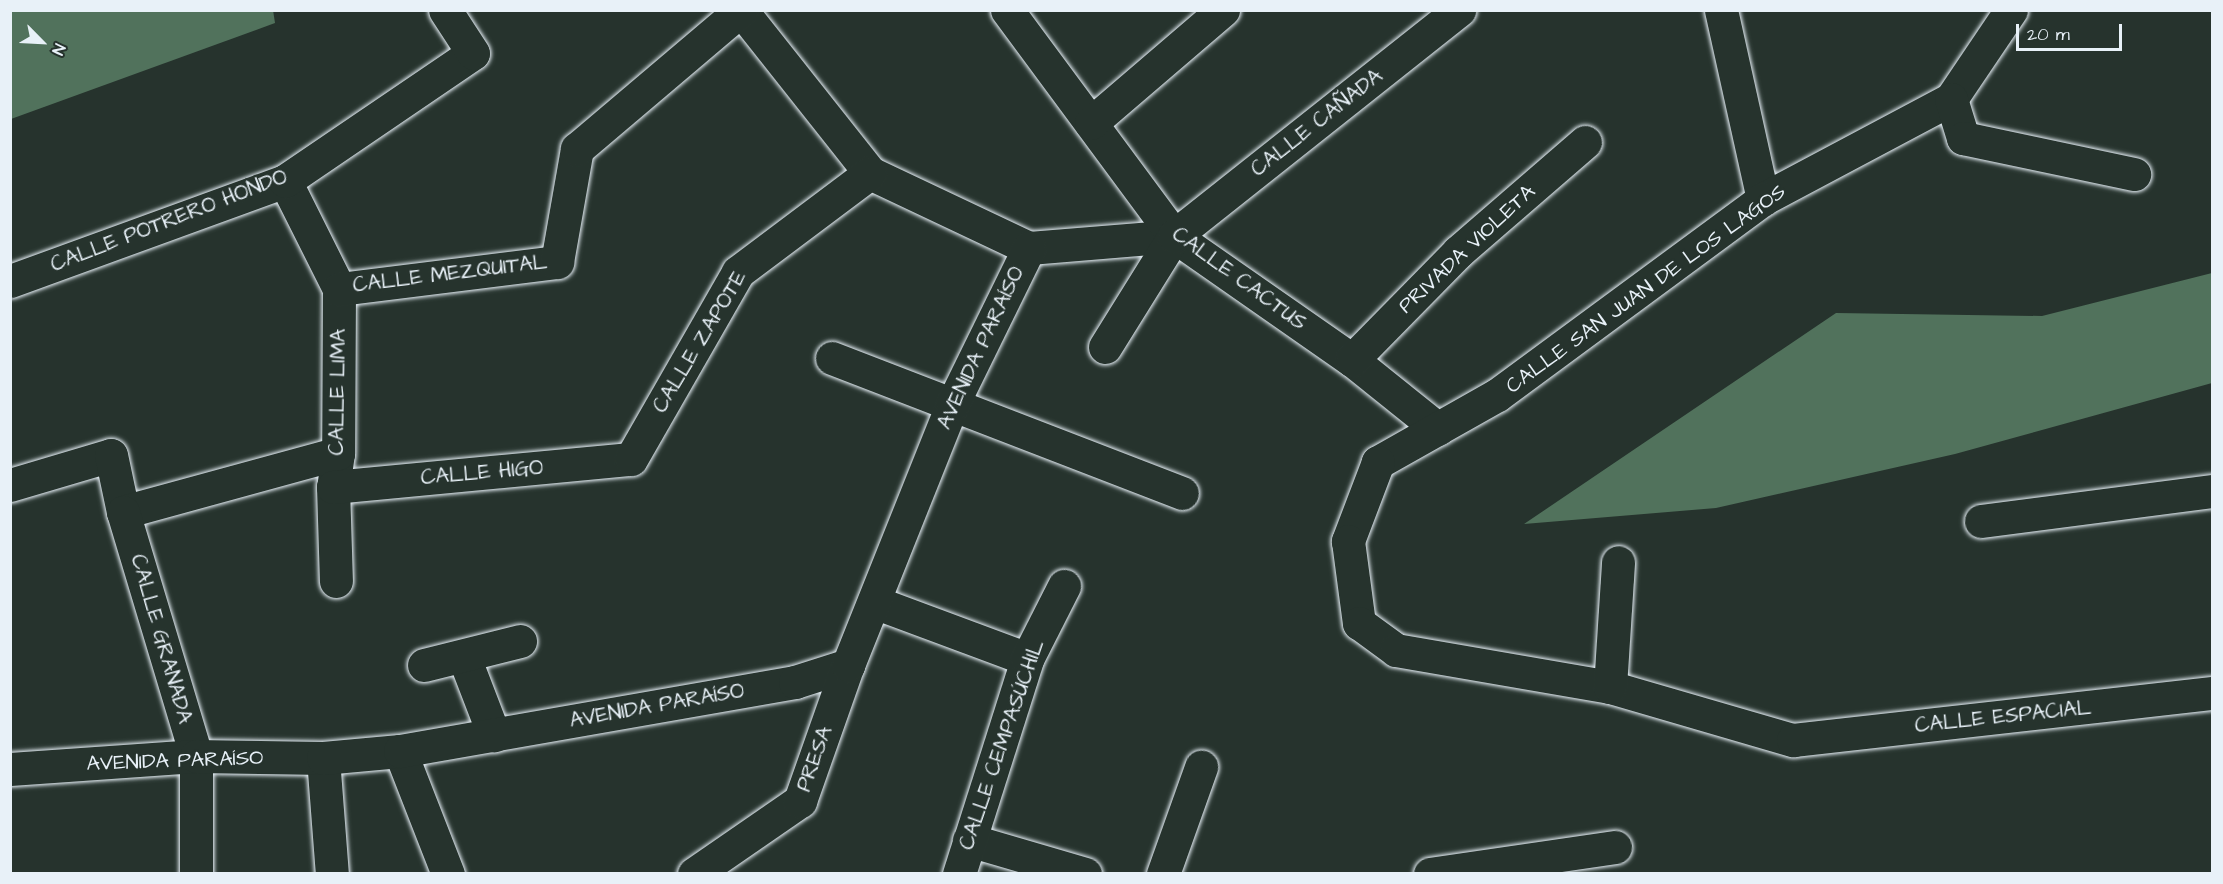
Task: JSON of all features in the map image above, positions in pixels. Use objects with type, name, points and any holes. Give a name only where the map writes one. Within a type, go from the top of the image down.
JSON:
[{"type":"street","name":"CALLE POTRERO HONDO","points":[[10,281],[285,181],[473,53],[445,10]]},
{"type":"street","points":[[741,10],[870,173],[1029,248],[1174,236]]},
{"type":"street","name":"CALLE MEZQUITAL","points":[[339,289],[557,262],[577,149],[741,10]]},
{"type":"street","name":"CALLE CACTUS","points":[[1007,10],[1174,236],[1352,360],[1438,429]]},
{"type":"street","points":[[1090,123],[1222,10]]},
{"type":"street","name":"CALLE CAÑADA","points":[[1174,236],[1459,10]]},
{"type":"street","points":[[1721,10],[1763,199]]},
{"type":"street","name":"CALLE SAN JUAN DE LOS LAGOS","points":[[1794,740],[1610,687],[1396,650],[1359,623],[1348,541],[1378,462],[1497,395],[1763,199],[1951,99],[2011,10]]},
{"type":"street","points":[[1951,99],[1963,138],[2134,174]]},
{"type":"street","name":"PRIVADA VIOLETA","points":[[1352,360],[1458,252],[1585,142]]},
{"type":"street","name":"CALLE ZAPOTE","points":[[631,459],[738,272],[870,173]]},
{"type":"street","name":"CALLE LIMA","points":[[285,181],[339,289],[338,453],[333,487],[336,581]]},
{"type":"street","points":[[1105,347],[1174,236]]},
{"type":"street","name":"AVENIDA PARAÍSO","points":[[10,769],[196,756],[323,758],[400,751],[795,682],[848,665],[952,405],[1029,248]]},
{"type":"street","points":[[832,358],[1182,493]]},
{"type":"street","points":[[123,512],[338,453]]},
{"type":"street","name":"CALLE GRANADA","points":[[10,485],[111,455],[123,512],[196,756],[196,873]]},
{"type":"street","name":"CALLE HIGO","points":[[333,487],[631,459]]},
{"type":"street","points":[[1981,521],[2212,490]]},
{"type":"street","points":[[1610,687],[1618,562]]},
{"type":"street","name":"CALLE CEMPASÚCHIL","points":[[959,873],[1027,659],[1064,586]]},
{"type":"street","points":[[874,602],[1027,659]]},
{"type":"street","points":[[424,665],[464,657],[520,641]]},
{"type":"street","points":[[464,657],[494,735]]},
{"type":"street","name":"PRESA","points":[[694,873],[800,801],[848,665]]},
{"type":"street","name":"CALLE ESPACIAL","points":[[1794,740],[2212,693]]},
{"type":"street","points":[[400,751],[448,873]]},
{"type":"street","points":[[323,758],[332,873]]},
{"type":"street","points":[[1163,873],[1201,767]]},
{"type":"street","points":[[969,840],[1085,873]]},
{"type":"street","points":[[1430,873],[1615,847]]},
{"type":"green space","points":[[11,10],[273,10],[275,23],[11,119]]},
{"type":"green space","points":[[2212,273],[2212,383],[1955,454],[1716,508],[1524,524],[1836,313],[2042,316]]}]
